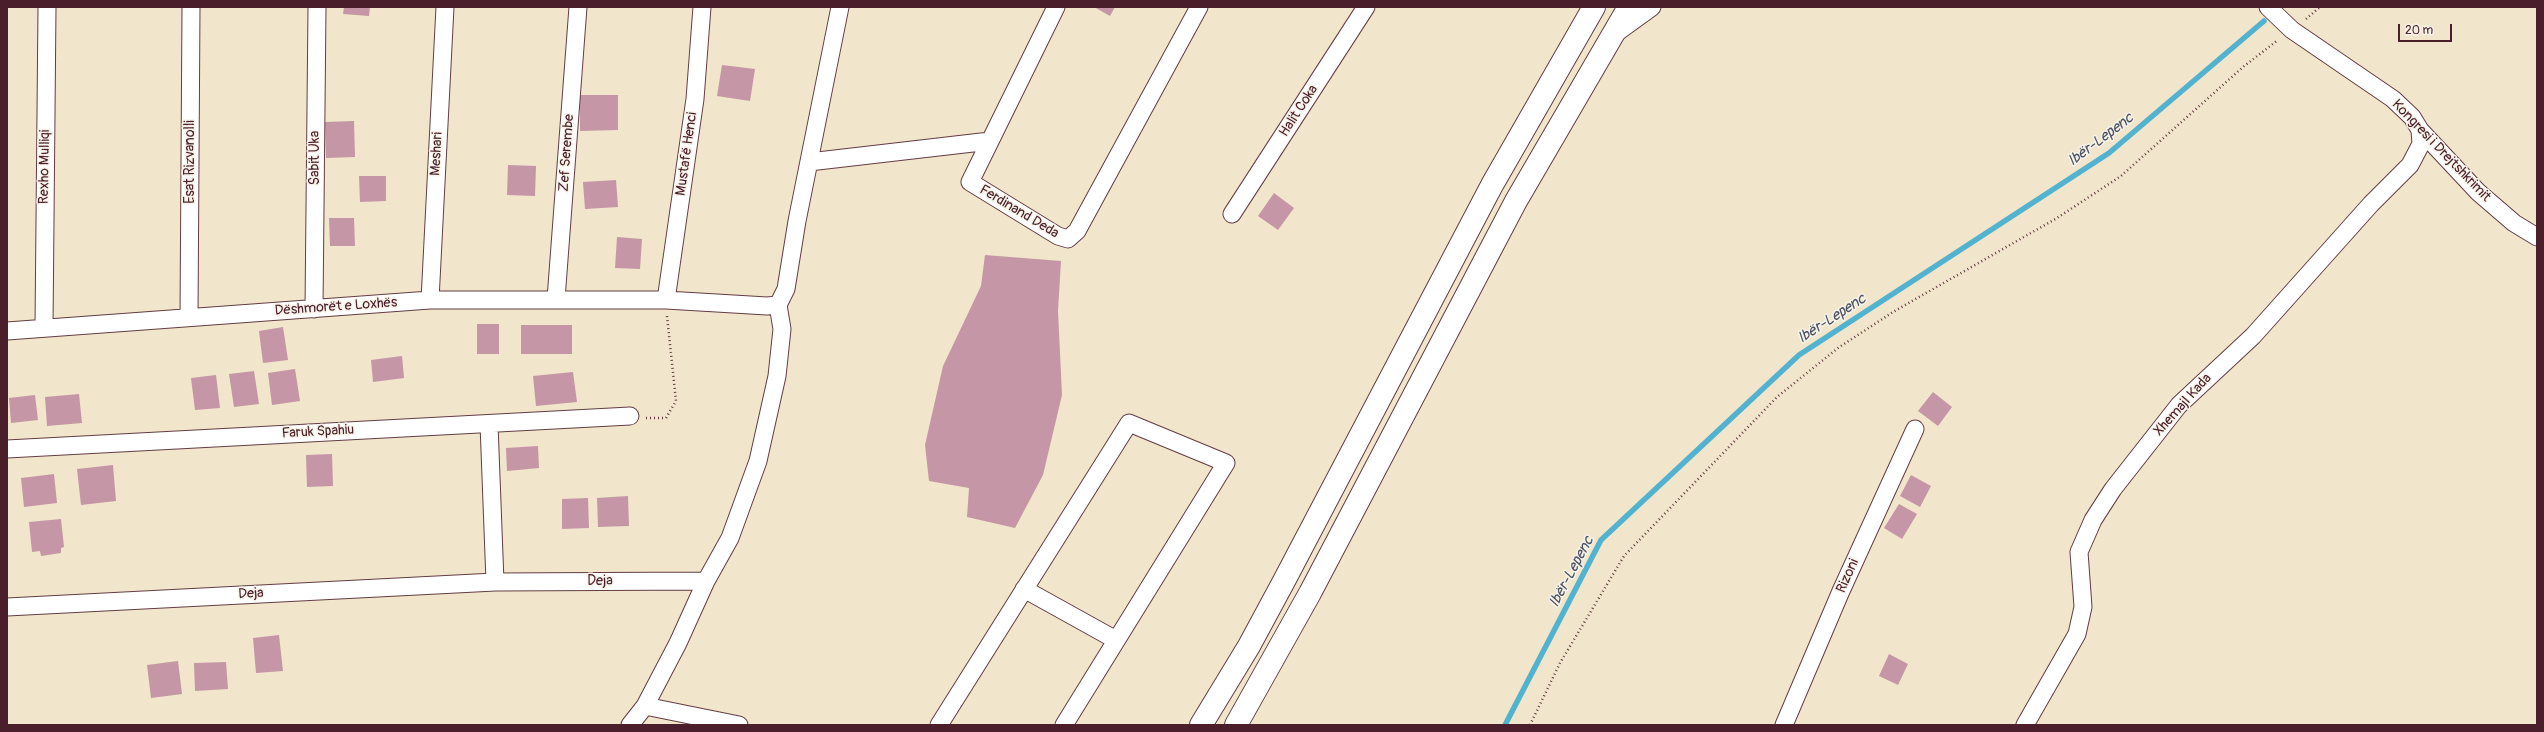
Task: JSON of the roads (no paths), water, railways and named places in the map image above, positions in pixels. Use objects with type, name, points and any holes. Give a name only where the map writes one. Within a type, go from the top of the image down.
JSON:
[{"type":"highway","points":[[1201,725],[1263,620],[1492,185],[1594,7]]},
{"type":"highway","points":[[1236,725],[1310,593],[1516,200],[1629,7]]},
{"type":"street","name":"Rexho Mulliqi","points":[[44,328],[47,7]]},
{"type":"street","name":"Esat Rizvanolli","points":[[189,317],[191,7]]},
{"type":"street","name":"Sabit Uka","points":[[314,309],[317,7]]},
{"type":"street","name":"Meshari","points":[[430,300],[445,7]]},
{"type":"street","name":"Zef Serembe","points":[[556,299],[578,7]]},
{"type":"street","name":"Mustafë Henci","points":[[666,300],[695,99],[702,7]]},
{"type":"street","points":[[630,725],[645,706],[678,643],[706,581],[730,538],[758,461],[777,376],[782,329],[778,305],[786,290],[809,162],[840,7]]},
{"type":"street","name":"Ferdinand Deda","points":[[1056,7],[970,182],[1058,236],[1068,239],[1073,236],[1199,7]]},
{"type":"street","name":"Halit Coka","points":[[1232,214],[1366,7]]},
{"type":"street","points":[[1611,36],[1652,7]]},
{"type":"street","name":"Kongresi i Drejtshkrimit","points":[[2268,7],[2292,30],[2392,99],[2412,117],[2420,130],[2478,192],[2514,223],[2537,237]]},
{"type":"street","name":"Xhemajl Kada","points":[[2025,725],[2077,634],[2083,607],[2079,552],[2093,520],[2113,489],[2179,405],[2253,336],[2371,204],[2410,164],[2420,144],[2420,130]]},
{"type":"street","points":[[809,162],[990,141]]},
{"type":"street","name":"Dëshmorët e Loxhës","points":[[7,331],[430,300],[666,300],[767,306],[778,305]]},
{"type":"street","name":"Faruk Spahiu","points":[[7,449],[630,416]]},
{"type":"street","points":[[939,725],[1129,422],[1226,463],[1064,725]]},
{"type":"street","points":[[489,424],[495,582]]},
{"type":"street","name":"Rizoni","points":[[1784,725],[1841,591],[1915,429]]},
{"type":"street","name":"Deja","points":[[7,606],[495,582],[706,581]]},
{"type":"street","points":[[1024,589],[1116,640]]},
{"type":"street","points":[[645,706],[739,725]]},
{"type":"waterway","name":"Ibër-Lepenc","points":[[1505,725],[1601,540],[1799,355],[2109,153],[2264,21]]}]
